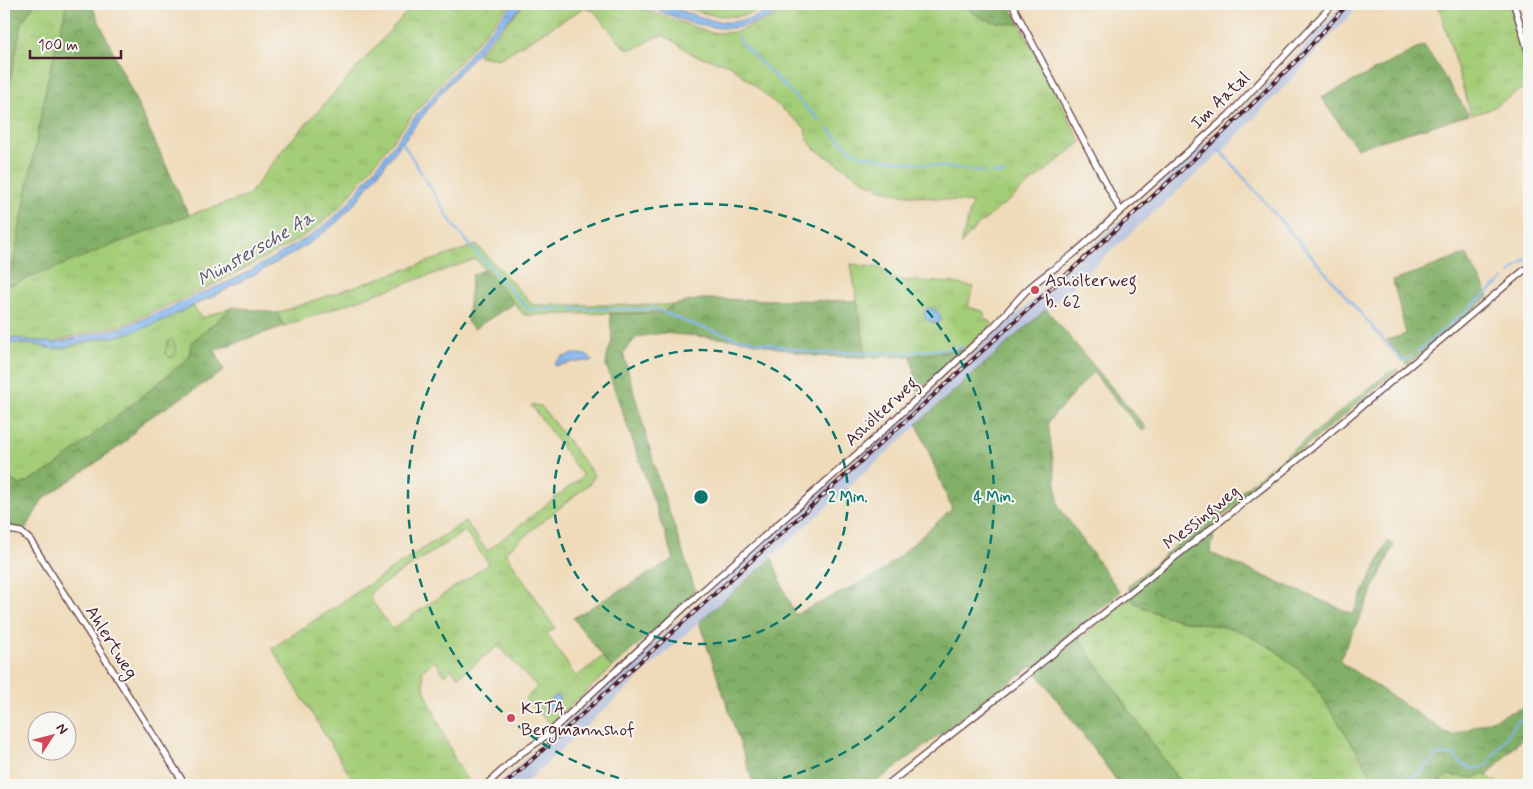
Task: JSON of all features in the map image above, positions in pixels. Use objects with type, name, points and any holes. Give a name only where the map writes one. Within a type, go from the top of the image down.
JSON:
[{"type":"street","points":[[1012,4],[1120,210]]},
{"type":"street","name":"Im Aatal","points":[[1120,210],[1134,200],[1229,114],[1333,4]]},
{"type":"street","points":[[1514,4],[1529,54]]},
{"type":"street","name":"Ashölterweg","points":[[486,785],[520,754],[550,732],[688,604],[874,439],[997,324],[1025,292],[1071,256],[1113,219],[1120,210]]},
{"type":"street","name":"Messingweg","points":[[887,785],[1290,466],[1529,266]]},
{"type":"street","name":"Ahlertweg","points":[[4,529],[21,532],[30,540],[185,785]]},
{"type":"shaded area","points":[[1344,4],[1360,4],[1287,84],[1223,150],[699,622],[523,785],[497,785],[1238,114],[1298,54]]},
{"type":"green space","points":[[4,4],[34,4],[22,22],[4,112]]},
{"type":"green space","points":[[34,4],[67,4],[48,79],[9,285],[189,215],[248,196],[284,148],[414,4],[510,4],[416,111],[341,206],[316,228],[287,246],[205,289],[125,324],[52,343],[4,337],[4,112],[22,22]]},
{"type":"green space","points":[[67,4],[91,4],[189,215],[9,286],[48,79]]},
{"type":"green space","points":[[524,4],[628,4],[712,33],[736,32],[763,22],[797,4],[965,4],[972,13],[1020,24],[1081,142],[975,228],[961,244],[972,203],[893,193],[868,183],[815,149],[807,139],[805,128],[730,65],[694,55],[667,37],[655,37],[637,48],[629,49],[623,46],[594,11],[587,8],[582,9],[499,59],[479,56],[478,54]]},
{"type":"green space","points":[[676,4],[772,4],[747,14],[724,16],[701,12]]},
{"type":"green space","points":[[965,4],[1009,4],[1020,24],[990,21],[977,15]]},
{"type":"green space","points":[[1438,4],[1511,4],[1529,64],[1529,84],[1489,110],[1471,115]]},
{"type":"green space","points":[[1424,45],[1469,115],[1357,148],[1321,98]]},
{"type":"green space","points":[[477,245],[533,305],[673,305],[663,312],[524,315],[476,259],[284,326],[277,313]]},
{"type":"green space","points":[[1466,254],[1489,296],[1407,365],[1387,340],[1406,334],[1393,281]]},
{"type":"green space","points":[[851,264],[882,268],[888,279],[954,283],[973,287],[968,307],[985,312],[984,318],[993,324],[965,349],[911,356],[866,357]]},
{"type":"green space","points":[[486,269],[514,303],[474,329],[467,322],[472,275]]},
{"type":"green space","points":[[701,299],[857,301],[866,357],[815,356],[742,340],[662,333],[637,337],[623,353],[658,478],[696,592],[612,668],[573,618],[674,559],[606,365],[612,341],[610,314],[663,313],[673,305]]},
{"type":"green space","points":[[190,307],[194,307],[202,318],[233,307],[191,343],[189,358],[53,468],[21,485],[4,477],[4,399],[6,392],[4,389],[4,343],[34,344],[53,349],[63,348],[141,329]]},
{"type":"green space","points":[[233,307],[277,313],[284,326],[215,350],[224,371],[143,422],[123,444],[42,500],[26,529],[4,526],[4,477],[21,485],[53,468],[189,358],[191,343]]},
{"type":"green space","points":[[1046,309],[1146,428],[1142,431],[1093,372],[1048,422],[1059,507],[1120,592],[1074,632],[1182,785],[1120,785],[1032,666],[872,785],[754,785],[699,622],[772,558],[795,615],[879,574],[952,509],[917,424]]},
{"type":"green space","points":[[171,340],[176,348],[174,357],[169,357],[165,353],[168,341]]},
{"type":"green space","points":[[965,349],[918,392],[911,356]]},
{"type":"green space","points":[[1400,368],[1208,529],[1214,536],[1210,553],[1353,614],[1388,541],[1394,545],[1339,661],[1451,736],[1529,705],[1529,733],[1487,776],[1484,774],[1473,778],[1448,775],[1435,785],[1376,785],[1373,777],[1312,681],[1275,650],[1236,629],[1179,620],[1151,611],[1133,602],[1128,586],[1202,523],[1388,373]]},
{"type":"green space","points":[[531,405],[541,406],[595,476],[589,484],[505,552],[555,628],[547,634],[576,677],[602,657],[612,668],[551,724],[525,699],[537,687],[498,646],[458,677],[452,669],[444,675],[435,661],[422,671],[425,692],[455,760],[470,785],[356,785],[271,649],[465,521],[487,551],[583,476]],"holes":[[[465,531],[489,564],[392,629],[369,597],[373,590]]]},
{"type":"green space","points":[[1132,596],[1151,611],[1179,620],[1236,629],[1275,650],[1312,681],[1373,777],[1376,785],[1182,785],[1079,639]]},
{"type":"green space","points":[[1484,774],[1500,785],[1435,785],[1448,775],[1473,778]]},
{"type":"water","points":[[513,4],[524,4],[492,36],[440,94],[356,202],[337,222],[314,240],[218,294],[141,329],[63,348],[53,349],[34,344],[4,343],[4,337],[55,343],[123,327],[241,276],[312,235],[334,218],[351,200],[415,117]]},
{"type":"water","points":[[640,4],[662,4],[709,20],[728,22],[751,19],[782,4],[793,4],[754,23],[734,28],[721,28],[679,19]]},
{"type":"water","points":[[926,308],[932,308],[936,311],[940,315],[941,321],[935,323],[926,320],[924,314]]},
{"type":"water","points":[[582,354],[593,361],[555,366],[555,363],[562,357]]},
{"type":"water","points":[[557,695],[560,699],[550,711],[547,710],[546,703]]},
{"type":"waterway","points":[[737,36],[740,42],[821,122]]},
{"type":"waterway","points":[[827,128],[849,149],[862,156],[985,172]]},
{"type":"waterway","points":[[401,140],[454,226],[528,309],[656,309],[686,322],[737,338],[815,353],[904,353],[962,347]]},
{"type":"waterway","points":[[1219,149],[1401,360],[1404,361],[1411,357]]},
{"type":"waterway","points":[[992,173],[1004,174]]},
{"type":"waterway","points":[[1510,273],[1529,257]]},
{"type":"waterway","points":[[1058,270],[1062,275]]},
{"type":"waterway","points":[[1417,352],[1504,279]]},
{"type":"waterway","points":[[1069,283],[1072,286]]},
{"type":"waterway","points":[[1400,785],[1420,773],[1438,754],[1455,756],[1457,760],[1469,767],[1482,768],[1486,766],[1517,722],[1529,714]]},
{"type":"railway","points":[[504,785],[1229,127],[1301,56],[1348,4]]},
{"type":"place","name":"Ashölterweg b. 62","points":[[1035,290]]},
{"type":"place","name":"KITA Bergmannshof","points":[[511,718]]},
{"type":"water label","name":"Münstersche Aa","points":[[255,248]]}]
